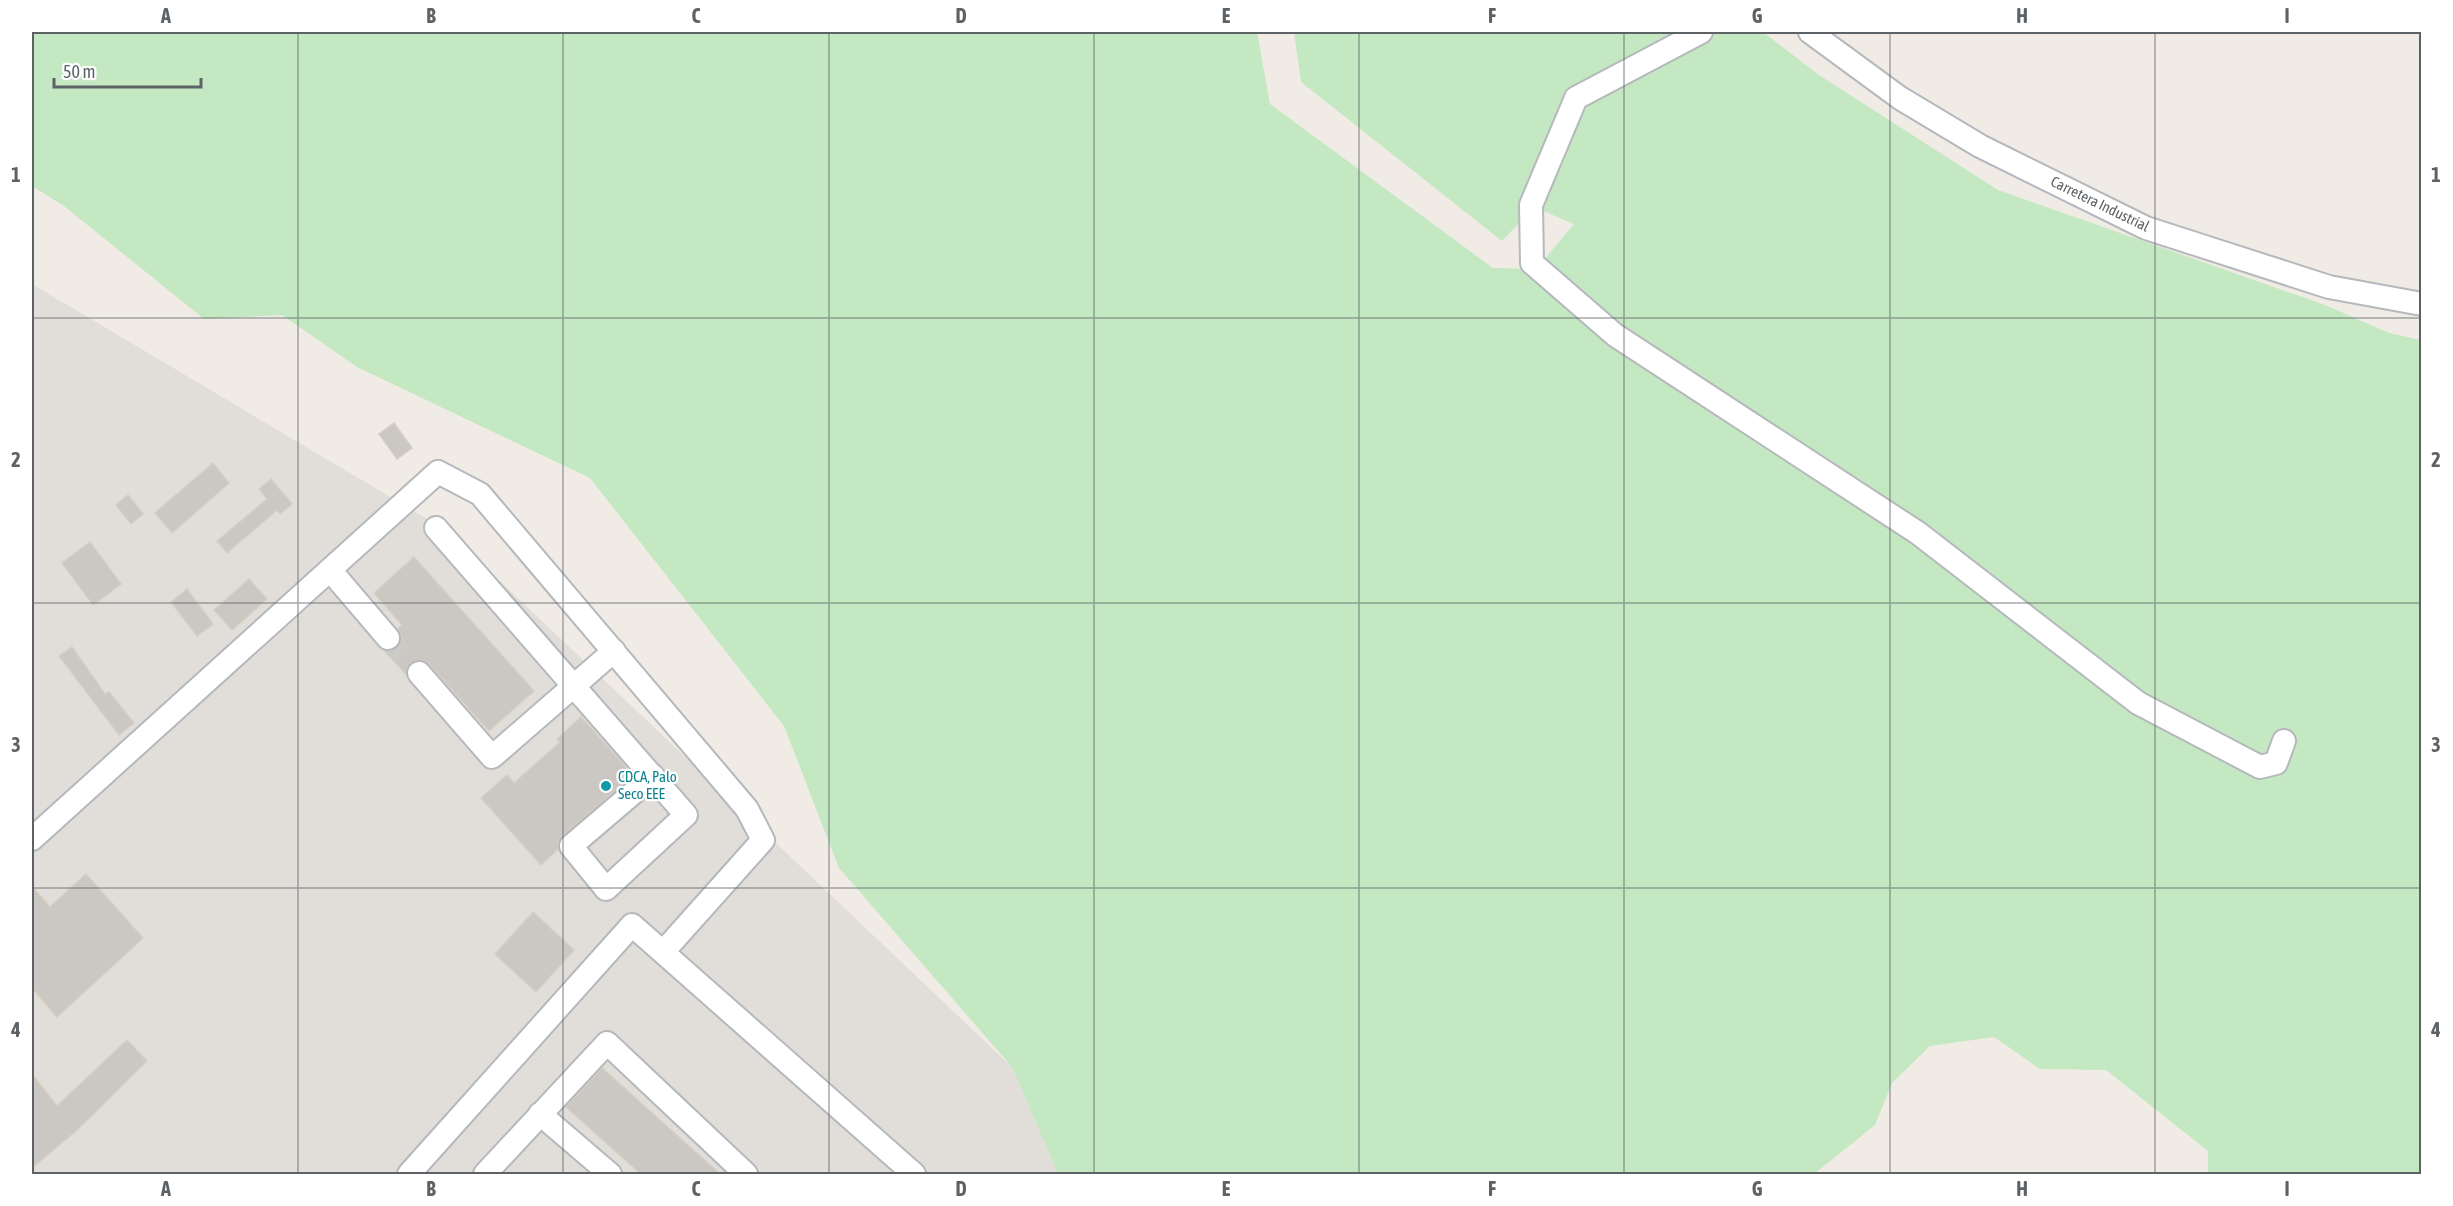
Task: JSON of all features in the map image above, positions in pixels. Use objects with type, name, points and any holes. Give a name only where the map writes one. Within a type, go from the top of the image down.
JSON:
[{"type":"street","points":[[1701,32],[1576,98],[1531,205],[1532,263],[1615,335],[1918,533],[2138,703],[2260,766],[2276,763],[2284,741]]},
{"type":"street","name":"Carretera Industrial","points":[[1810,32],[1900,98],[1980,146],[2146,228],[2329,287],[2421,304]]},
{"type":"street","points":[[32,839],[438,472],[480,494],[747,808],[763,840],[663,952]]},
{"type":"street","points":[[436,528],[653,776],[686,815],[606,889],[571,846],[653,776]]},
{"type":"street","points":[[330,570],[388,638]]},
{"type":"street","points":[[419,673],[492,757],[614,651]]},
{"type":"street","points":[[409,1174],[632,925],[914,1174]]},
{"type":"street","points":[[486,1174],[607,1044],[746,1174]]},
{"type":"street","points":[[540,1114],[610,1174]]},
{"type":"shaded area","points":[[32,284],[446,530],[1012,1067],[1058,1174],[32,1174]]},
{"type":"green space","points":[[32,32],[1257,32],[1270,104],[1493,268],[1536,269],[1574,224],[1534,207],[1502,241],[1301,82],[1294,32],[1763,32],[1819,75],[1998,190],[2325,305],[2389,333],[2421,340],[2421,1174],[2208,1174],[2208,1151],[2106,1070],[2040,1069],[1994,1037],[1930,1046],[1892,1083],[1875,1125],[1814,1174],[1058,1174],[1012,1067],[839,868],[784,726],[590,478],[357,367],[282,315],[204,319],[64,206],[32,186]]},
{"type":"building","points":[[394,423],[412,448],[397,459],[379,434]]},
{"type":"building","points":[[213,463],[229,483],[172,533],[155,513]]},
{"type":"building","points":[[271,479],[292,504],[280,514],[277,510],[227,553],[217,541],[267,499],[259,489]]},
{"type":"building","points":[[128,495],[143,514],[131,524],[116,505]]},
{"type":"building","points":[[90,542],[121,584],[93,605],[62,563]]},
{"type":"building","points":[[414,557],[534,691],[489,731],[429,664],[416,660],[410,663],[406,674],[385,651],[396,649],[400,643],[401,636],[398,629],[402,625],[374,593]]},
{"type":"building","points":[[249,579],[267,599],[232,630],[214,610]]},
{"type":"building","points":[[187,589],[213,624],[197,636],[171,602]]},
{"type":"building","points":[[72,647],[105,694],[109,692],[134,723],[119,735],[59,656]]},
{"type":"building","name":"CDCA, Palo Seco EEE","points":[[581,717],[633,775],[562,836],[558,842],[558,849],[541,865],[481,798],[507,775],[514,783],[560,742],[557,739]]},
{"type":"building","points":[[86,874],[143,938],[57,1017],[32,988],[32,886],[50,907]]},
{"type":"building","points":[[533,912],[574,950],[536,992],[495,954]]},
{"type":"building","points":[[127,1040],[147,1061],[77,1130],[32,1168],[32,1074],[57,1106]]},
{"type":"building","points":[[602,1068],[720,1174],[641,1174],[566,1107]]},
{"type":"tunnel","points":[[388,638],[419,673]]},
{"type":"place","name":"CDCA, Palo Seco EEE","points":[[606,786]]}]
